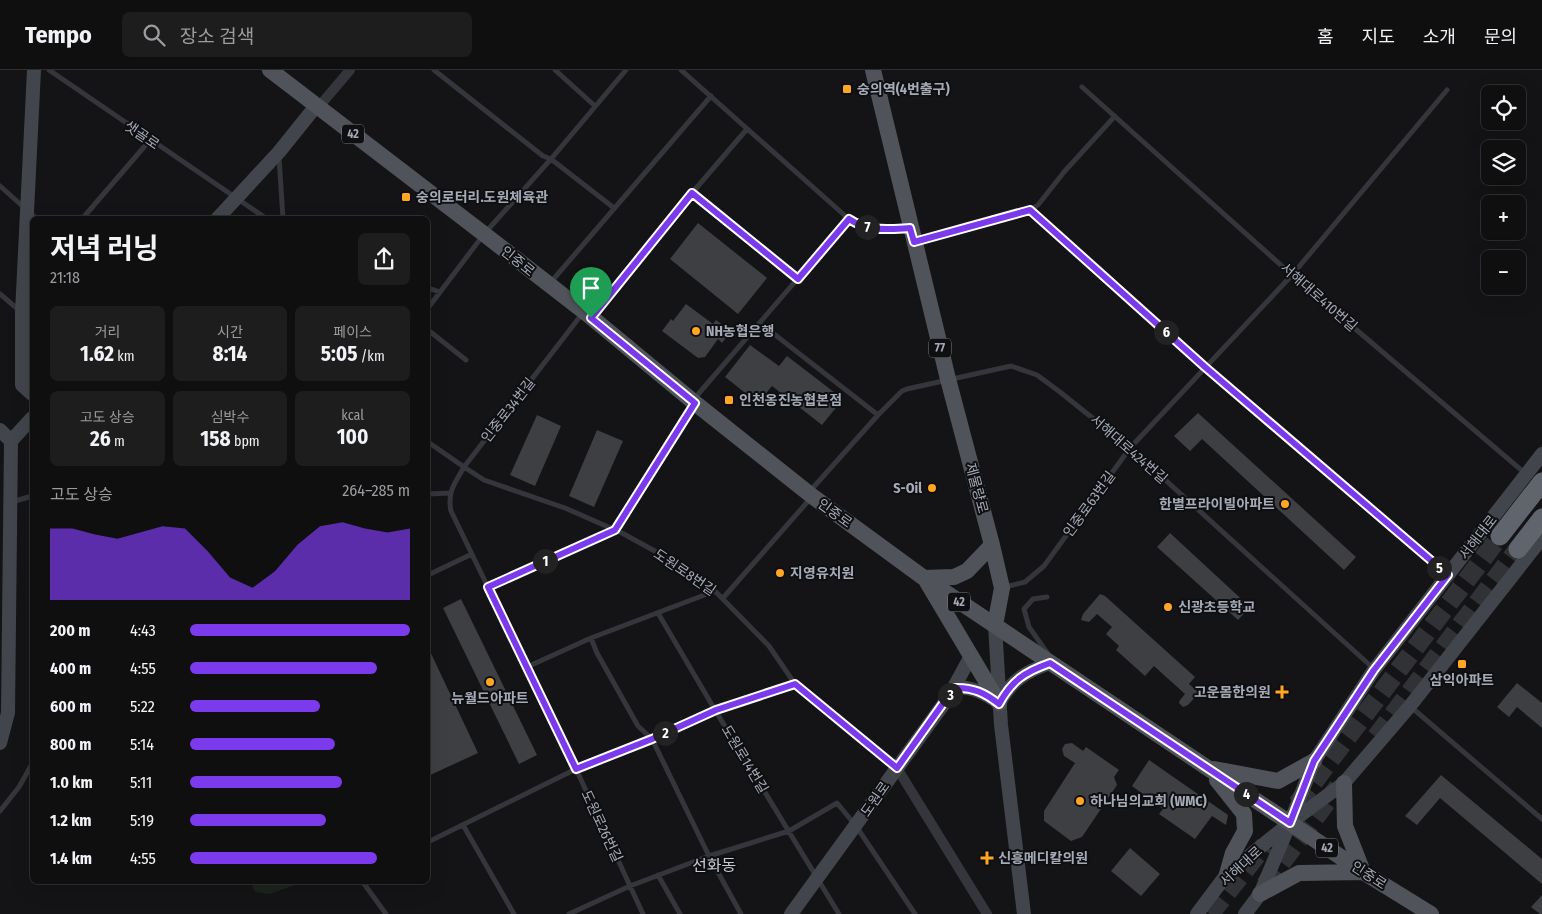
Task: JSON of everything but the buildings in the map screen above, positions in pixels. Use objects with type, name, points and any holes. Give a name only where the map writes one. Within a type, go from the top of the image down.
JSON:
[{"type":"highway","points":[[1500,536],[1534,478]]},
{"type":"highway","points":[[1518,549],[1542,518]]},
{"type":"main road","points":[[32,214],[34,70]]},
{"type":"main road","name":"인중로","points":[[270,70],[588,315],[810,495],[924,578],[1363,872],[1431,914]]},
{"type":"main road","name":"제물량로","points":[[873,70],[912,235],[1002,588],[994,626],[999,704],[1024,914]]},
{"type":"main road","points":[[220,216],[279,152],[316,106]]},
{"type":"main road","points":[[30,234],[22,313],[22,385],[30,392]]},
{"type":"main road","points":[[0,743],[8,712],[11,441],[30,420]]},
{"type":"main road","points":[[0,430],[11,441]]},
{"type":"main road","name":"서해대로","points":[[1245,914],[1260,894],[1314,761],[1374,670],[1448,575],[1534,478],[1542,454]]},
{"type":"main road","name":"서해대로","points":[[1197,914],[1227,874],[1290,823],[1344,783],[1410,706],[1542,538]]},
{"type":"main road","points":[[992,545],[966,571],[954,577],[924,578],[999,704]]},
{"type":"main road","name":"도원로","points":[[791,914],[954,688],[970,656]]},
{"type":"main road","points":[[999,704],[1006,692],[1023,675],[1054,666]]},
{"type":"main road","points":[[954,688],[973,688],[986,694],[999,704]]},
{"type":"main road","points":[[1207,768],[1278,781],[1314,761]]},
{"type":"main road","points":[[1207,768],[1244,814],[1245,831],[1233,853],[1227,874]]},
{"type":"main road","points":[[1260,894],[1299,873],[1363,872],[1345,826],[1344,783]]},
{"type":"street","points":[[316,106],[322,103],[350,70]]},
{"type":"street","points":[[897,768],[988,914]]},
{"type":"lane","name":"샛골로","points":[[49,70],[263,216]]},
{"type":"lane","points":[[434,70],[543,156],[551,159],[614,208]]},
{"type":"lane","points":[[555,70],[596,106]]},
{"type":"lane","points":[[430,305],[484,234],[551,159],[626,70]]},
{"type":"lane","points":[[681,70],[849,219],[863,226],[912,235],[1030,210],[1038,205],[1064,172],[1115,116]]},
{"type":"lane","name":"서해대로410번길","points":[[1082,87],[1292,275],[1534,478]]},
{"type":"lane","name":"인중로63번길","points":[[1002,588],[1025,582],[1044,566],[1130,448],[1292,275],[1448,90]]},
{"type":"lane","points":[[549,285],[711,96]]},
{"type":"lane","name":"인중로34번길","points":[[450,493],[464,468],[588,315],[747,129]]},
{"type":"lane","points":[[85,216],[150,140]]},
{"type":"lane","points":[[279,152],[284,216]]},
{"type":"lane","points":[[0,186],[32,214]]},
{"type":"lane","points":[[692,193],[798,279]]},
{"type":"lane","points":[[1030,210],[1205,367],[1448,575]]},
{"type":"lane","points":[[488,587],[615,530],[694,402],[849,219]]},
{"type":"lane","points":[[430,289],[440,292]]},
{"type":"lane","points":[[0,294],[22,313]]},
{"type":"lane","points":[[760,323],[878,415]]},
{"type":"lane","points":[[430,332],[466,360]]},
{"type":"lane","name":"서해대로424번길","points":[[722,598],[878,415],[902,391],[907,388],[1011,366],[1037,375],[1130,448],[1374,670]]},
{"type":"lane","name":"도원로8번길","points":[[430,443],[484,480],[565,508],[615,530],[671,560],[715,591],[769,646],[795,684],[897,768]]},
{"type":"lane","points":[[430,494],[450,493]]},
{"type":"lane","name":"도원로26번길","points":[[450,493],[451,510],[576,769],[643,914]]},
{"type":"lane","points":[[10,503],[30,497]]},
{"type":"lane","points":[[430,574],[472,554]]},
{"type":"lane","points":[[527,667],[591,638],[715,591]]},
{"type":"lane","points":[[1047,597],[1034,599],[1024,609],[1029,627],[1054,666]]},
{"type":"lane","name":"도원로14번길","points":[[658,613],[840,914]]},
{"type":"lane","points":[[591,638],[597,653],[638,726],[652,739],[709,856],[741,914]]},
{"type":"lane","points":[[430,841],[576,769],[652,739],[716,710],[795,684]]},
{"type":"lane","points":[[1410,706],[1542,819]]},
{"type":"lane","points":[[0,811],[19,787],[30,768]]},
{"type":"lane","points":[[569,914],[658,875],[709,856],[789,831],[837,803],[856,826],[915,914]]},
{"type":"lane","points":[[463,825],[514,914]]},
{"type":"lane","points":[[658,875],[680,914]]},
{"type":"lane","points":[[364,884],[386,914]]},
{"type":"shaded area","points":[[251,884],[298,884],[270,894],[255,892]]},
{"type":"tunnel","points":[[1297,804],[1500,536]]},
{"type":"tunnel","points":[[1376,737],[1518,549]]},
{"type":"tunnel","points":[[1265,885],[1338,787]]},
{"type":"tunnel","points":[[1210,914],[1265,845]]},
{"type":"place","name":"숭의역(4번출구)","points":[[847,89]]},
{"type":"place","name":"숭의로터리.도원체육관","points":[[406,197]]},
{"type":"place","name":"NH농협은행","points":[[696,331]]},
{"type":"place","name":"인천옹진농협본점","points":[[729,400]]},
{"type":"place","name":"S-Oil","points":[[932,488]]},
{"type":"place","name":"한별프라이빌아파트","points":[[1285,504]]},
{"type":"place","name":"지영유치원","points":[[780,573]]},
{"type":"place","name":"신광초등학교","points":[[1168,607]]},
{"type":"place","name":"삼익아파트","points":[[1462,664]]},
{"type":"place","name":"뉴월드아파트","points":[[490,682]]},
{"type":"place","name":"고운몸한의원","points":[[1282,692]]},
{"type":"place","name":"하나님의교회 (WMC)","points":[[1080,801]]},
{"type":"place","name":"신흥메디칼의원","points":[[987,858]]},
{"type":"district","name":"선화동","points":[[714,865]]},
{"type":"route","points":[[692,193],[798,279],[849,219],[863,226],[876,229],[910,228],[914,242],[1030,210],[1205,367],[1448,575],[1374,670],[1314,761],[1290,823],[1050,663],[1032,670],[1013,683],[999,704],[986,694],[973,688],[954,688],[897,768],[795,684],[716,710],[652,739],[576,769],[488,587],[615,530],[695,403],[591,318],[692,193]]}]
